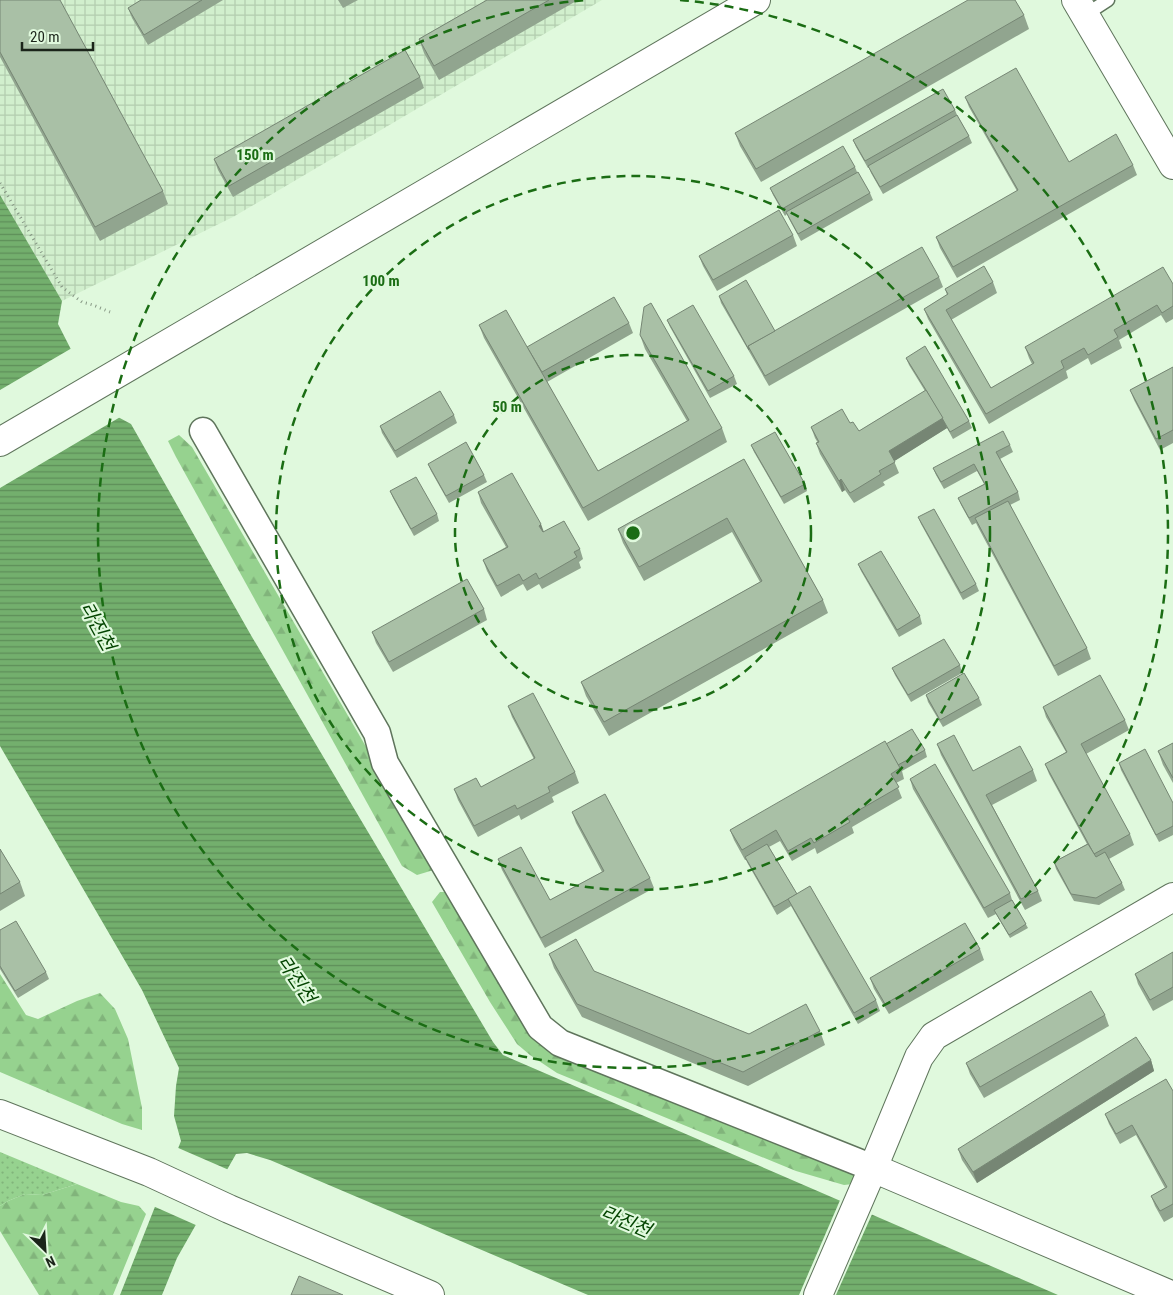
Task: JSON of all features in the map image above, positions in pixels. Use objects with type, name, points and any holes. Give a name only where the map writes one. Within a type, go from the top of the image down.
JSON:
[{"type":"main road","points":[[0,442],[756,0]]},
{"type":"main road","points":[[1081,7],[1173,165]]},
{"type":"main road","points":[[818,1295],[919,1057],[934,1036],[1173,897]]},
{"type":"main road","points":[[0,1114],[149,1172],[430,1295]]},
{"type":"main road","points":[[873,1168],[1171,1295]]},
{"type":"street","points":[[203,431],[377,732],[385,762],[540,1026],[560,1043],[873,1168]]},
{"type":"lane","points":[[1081,7],[1108,0]]},
{"type":"path","points":[[0,183],[62,287],[82,302],[110,312]]},
{"type":"shaded area","points":[[0,0],[602,0],[233,217],[62,301],[0,197]]},
{"type":"green space","points":[[179,435],[192,447],[437,869],[417,875],[402,866],[176,457],[168,441]]},
{"type":"green space","points":[[440,892],[450,892],[509,995],[678,1103],[760,1137],[842,1167],[854,1176],[853,1184],[844,1185],[796,1171],[557,1073],[530,1055],[517,1044],[490,1002],[432,902]]},
{"type":"green space","points":[[0,974],[26,1015],[38,1019],[77,1001],[100,993],[115,1009],[128,1039],[142,1108],[142,1130],[122,1124],[0,1072]]},
{"type":"green space","points":[[0,1152],[77,1184],[42,1195],[25,1194],[0,1206]]},
{"type":"green space","points":[[77,1184],[121,1202],[139,1206],[146,1214],[113,1295],[39,1295],[0,1231],[0,1206],[25,1194],[42,1195]]},
{"type":"water","name":"라진천","points":[[0,195],[62,301],[58,324],[103,409],[131,424],[252,637],[493,1042],[503,1055],[1058,1295],[588,1295],[270,1160],[247,1153],[236,1154],[177,1258],[162,1295],[120,1295],[181,1141],[174,1116],[179,1068],[142,990],[0,746]]},
{"type":"pier","points":[[72,348],[105,407],[122,416],[0,488],[0,390]]},
{"type":"pier","points":[[176,1147],[229,1170],[198,1226],[153,1206]]},
{"type":"pier","points":[[841,1198],[873,1212],[836,1295],[799,1295]]},
{"type":"building","points":[[0,0],[60,0],[163,191],[95,227],[0,52]]},
{"type":"building","points":[[141,0],[202,0],[144,35],[128,8]]},
{"type":"building","points":[[487,0],[549,0],[434,66],[419,39]]},
{"type":"building","points":[[968,0],[1015,0],[1024,15],[756,169],[735,133]]},
{"type":"building","points":[[405,50],[420,77],[229,186],[214,159]]},
{"type":"building","points":[[1016,68],[1069,162],[1116,134],[1133,165],[953,267],[936,237],[1018,190],[965,97]]},
{"type":"building","points":[[943,89],[955,110],[865,161],[853,140]]},
{"type":"building","points":[[957,115],[969,136],[880,187],[868,166]]},
{"type":"building","points":[[843,146],[855,167],[782,209],[770,188]]},
{"type":"building","points":[[858,172],[870,193],[798,234],[786,212]]},
{"type":"building","points":[[779,210],[793,235],[713,280],[699,256]]},
{"type":"building","points":[[922,247],[939,277],[765,376],[748,346]]},
{"type":"building","points":[[984,266],[993,282],[946,310],[991,388],[1034,363],[1025,347],[1163,267],[1173,284],[1173,306],[1162,313],[1157,305],[1114,330],[1118,337],[1088,355],[1084,348],[1061,361],[1064,368],[986,414],[924,309],[948,294],[945,289]]},
{"type":"building","points":[[746,280],[775,331],[748,346],[749,350],[719,296]]},
{"type":"building","points":[[614,297],[629,323],[542,372],[527,347]]},
{"type":"building","points":[[651,303],[722,428],[583,508],[479,325],[506,310],[598,471],[689,420],[640,335],[644,307]]},
{"type":"building","points":[[693,305],[734,376],[708,391],[667,320]]},
{"type":"building","points":[[925,346],[969,421],[950,432],[906,358]]},
{"type":"building","points":[[1173,367],[1173,430],[1156,439],[1130,390]]},
{"type":"building","points":[[926,390],[943,418],[889,451],[895,462],[879,471],[881,474],[850,493],[841,479],[839,481],[816,443],[819,442],[811,427],[842,409],[850,423],[853,422],[859,431]]},
{"type":"building","points":[[440,391],[454,415],[395,451],[380,426]]},
{"type":"building","points":[[1003,431],[1010,445],[996,452],[1018,492],[969,518],[958,498],[985,484],[974,464],[941,482],[933,468]]},
{"type":"building","points":[[775,432],[805,484],[781,497],[751,445]]},
{"type":"building","points":[[466,442],[484,475],[446,496],[428,464]]},
{"type":"building","points":[[744,459],[823,600],[604,722],[581,682],[762,581],[727,518],[639,567],[618,529]]},
{"type":"building","points":[[512,473],[541,524],[539,526],[543,532],[564,521],[580,549],[574,552],[577,557],[539,579],[536,573],[523,581],[519,574],[497,586],[483,560],[508,547],[478,492]]},
{"type":"building","points":[[416,477],[437,514],[411,529],[390,491]]},
{"type":"building","points":[[1008,501],[1087,648],[1054,666],[975,518]]},
{"type":"building","points":[[934,509],[976,584],[961,593],[918,517]]},
{"type":"building","points":[[881,551],[920,616],[897,630],[858,564]]},
{"type":"building","points":[[467,579],[484,609],[389,662],[372,632]]},
{"type":"building","points":[[944,639],[960,665],[908,695],[892,668]]},
{"type":"building","points":[[964,673],[979,698],[940,720],[926,695]]},
{"type":"building","points":[[1100,675],[1125,720],[1081,744],[1130,834],[1094,854],[1045,764],[1067,752],[1043,707]]},
{"type":"building","points":[[533,693],[575,772],[548,787],[550,792],[517,809],[515,805],[474,826],[454,789],[476,778],[481,787],[535,758],[508,706]]},
{"type":"building","points":[[912,729],[925,750],[898,765],[886,744]]},
{"type":"building","points":[[954,735],[973,771],[1020,746],[1033,770],[986,795],[1038,891],[1021,899],[937,744]]},
{"type":"building","points":[[885,741],[900,768],[891,774],[899,787],[847,817],[850,822],[814,843],[811,838],[788,851],[776,830],[742,850],[730,830]]},
{"type":"building","points":[[1173,743],[1173,778],[1158,751]]},
{"type":"building","points":[[1145,749],[1173,803],[1173,826],[1156,835],[1119,763]]},
{"type":"building","points":[[935,764],[1010,893],[984,908],[910,779]]},
{"type":"building","points":[[605,794],[650,878],[541,938],[498,859],[521,847],[550,900],[604,871],[572,812]]},
{"type":"building","points":[[767,844],[797,894],[774,907],[745,857]]},
{"type":"building","points":[[1088,844],[1096,857],[1105,852],[1122,883],[1096,898],[1071,894],[1054,862]]},
{"type":"building","points":[[0,849],[20,882],[0,894]]},
{"type":"building","points":[[810,886],[876,1000],[854,1013],[788,899]]},
{"type":"building","points":[[1012,900],[1026,924],[1009,935],[994,910]]},
{"type":"building","points":[[16,921],[46,972],[15,991],[0,966],[0,930]]},
{"type":"building","points":[[965,923],[980,949],[885,1004],[870,978]]},
{"type":"building","points":[[576,939],[594,971],[749,1034],[806,1004],[820,1031],[743,1072],[577,1004],[549,954]]},
{"type":"building","points":[[1173,952],[1173,987],[1150,1000],[1135,974]]},
{"type":"building","points":[[1091,991],[1105,1015],[980,1087],[966,1063]]},
{"type":"building","points":[[1136,1037],[1151,1060],[973,1172],[958,1149]]},
{"type":"building","points":[[1166,1079],[1173,1091],[1173,1204],[1160,1211],[1151,1196],[1167,1187],[1132,1125],[1116,1134],[1105,1114]]},
{"type":"building","points":[[299,1276],[343,1295],[291,1295]]}]
